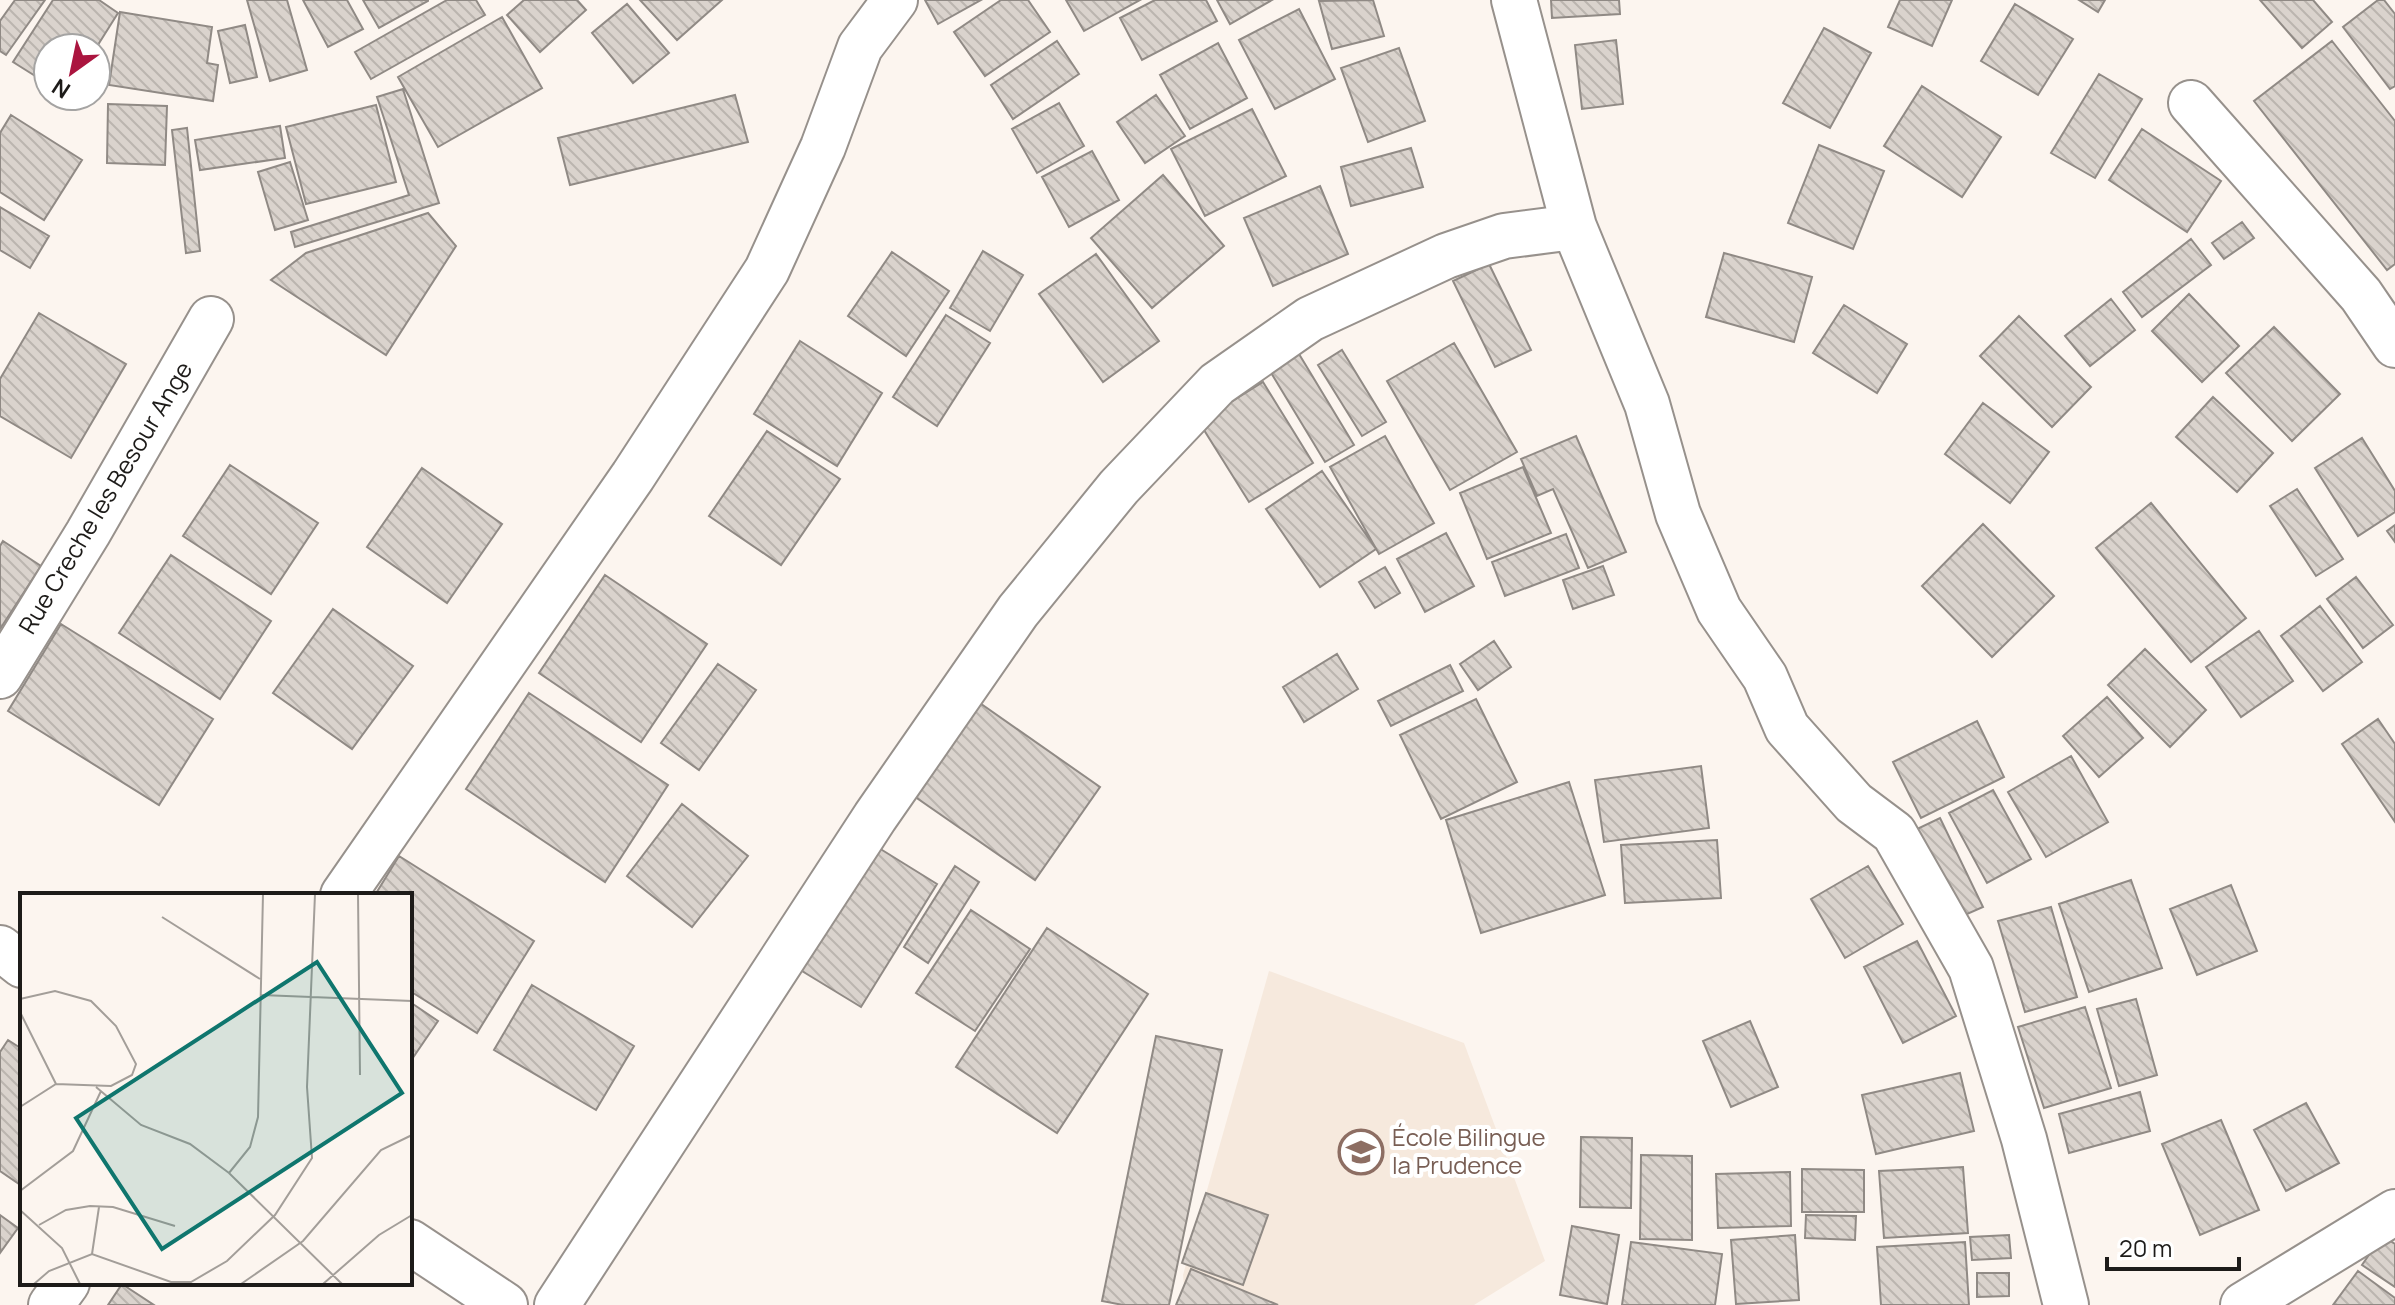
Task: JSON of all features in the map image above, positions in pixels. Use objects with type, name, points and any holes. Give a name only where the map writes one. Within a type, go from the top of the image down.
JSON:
[{"type":"street","points":[[344,893],[624,489],[767,270],[823,147],[860,47],[895,0]]},
{"type":"street","points":[[1514,0],[1574,227],[1647,404],[1678,514],[1719,610],[1765,677],[1787,728],[1854,803],[1894,833],[1971,968],[2024,1139],[2066,1305]]},
{"type":"street","points":[[2191,103],[2361,295],[2395,345]]},
{"type":"street","points":[[557,1305],[875,817],[1018,611],[1119,487],[1217,384],[1310,319],[1446,256],[1504,236],[1574,227]]},
{"type":"street","name":"Rue Creche les Besour Ange","points":[[0,676],[88,533],[211,319]]},
{"type":"street","points":[[0,948],[20,963]]},
{"type":"street","points":[[2243,1305],[2395,1212]]},
{"type":"street","points":[[412,1243],[505,1305]]},
{"type":"street","points":[[51,1305],[66,1285]]},
{"type":"shaded area","name":"École Bilingue la Prudence","points":[[1269,971],[1464,1043],[1545,1261],[1474,1305],[1186,1305],[1183,1275]]},
{"type":"building","points":[[15,0],[45,0],[6,55],[0,51],[0,21]]},
{"type":"building","points":[[53,0],[99,0],[118,13],[106,32],[32,32]]},
{"type":"building","points":[[247,0],[287,0],[307,70],[270,81]]},
{"type":"building","points":[[303,0],[347,0],[363,29],[328,47]]},
{"type":"building","points":[[363,0],[428,0],[428,1],[379,28]]},
{"type":"building","points":[[447,0],[476,0],[485,15],[371,79],[355,52]]},
{"type":"building","points":[[524,0],[577,0],[586,10],[540,52],[507,15]]},
{"type":"building","points":[[640,0],[722,0],[677,40]]},
{"type":"building","points":[[925,0],[981,0],[938,24]]},
{"type":"building","points":[[1001,0],[1028,0],[1050,32],[985,76],[954,32]]},
{"type":"building","points":[[1066,0],[1140,0],[1084,31]]},
{"type":"building","points":[[1155,0],[1206,0],[1217,21],[1142,60],[1120,18]]},
{"type":"building","points":[[1217,0],[1272,0],[1230,24]]},
{"type":"building","points":[[1373,0],[1384,36],[1332,49],[1319,1]]},
{"type":"building","points":[[1551,0],[1619,0],[1620,14],[1552,18]]},
{"type":"building","points":[[1900,0],[1952,0],[1932,46],[1888,27]]},
{"type":"building","points":[[2079,0],[2105,0],[2098,12]]},
{"type":"building","points":[[2260,0],[2313,0],[2332,22],[2302,48]]},
{"type":"building","points":[[2378,0],[2384,0],[2395,14],[2395,86],[2390,89],[2343,27]]},
{"type":"building","points":[[627,4],[669,53],[633,83],[592,33]]},
{"type":"building","points":[[2015,4],[2073,39],[2038,95],[1981,61]]},
{"type":"building","points":[[1299,9],[1335,79],[1275,109],[1239,40]]},
{"type":"building","points":[[120,12],[212,27],[207,63],[218,65],[213,101],[112,85]]},
{"type":"building","points":[[502,17],[542,88],[438,147],[398,77]]},
{"type":"building","points":[[245,25],[257,77],[230,83],[218,31]]},
{"type":"building","points":[[1824,28],[1871,53],[1830,128],[1783,103]]},
{"type":"building","points":[[32,33],[32,74],[13,62]]},
{"type":"building","points":[[1616,40],[1623,104],[1582,109],[1575,45]]},
{"type":"building","points":[[1057,41],[1079,74],[1013,119],[991,85]]},
{"type":"building","points":[[2332,41],[2395,121],[2395,264],[2387,270],[2254,101]]},
{"type":"building","points":[[1218,43],[1247,98],[1190,129],[1160,75]]},
{"type":"building","points":[[1399,48],[1425,121],[1368,142],[1341,68]]},
{"type":"building","points":[[2099,74],[2142,99],[2095,178],[2051,153]]},
{"type":"building","points":[[1922,86],[2001,137],[1962,197],[1884,146]]},
{"type":"building","points":[[403,89],[439,203],[295,247],[291,232],[409,195],[377,97]]},
{"type":"building","points":[[735,95],[748,142],[570,185],[558,138]]},
{"type":"building","points":[[1156,95],[1185,136],[1145,163],[1117,122]]},
{"type":"building","points":[[1059,103],[1084,146],[1037,173],[1012,129]]},
{"type":"building","points":[[112,104],[167,106],[165,165],[107,163],[108,112],[112,112]]},
{"type":"building","points":[[376,105],[396,182],[306,204],[286,127]]},
{"type":"building","points":[[1252,109],[1286,176],[1205,216],[1171,149]]},
{"type":"building","points":[[11,115],[82,160],[44,220],[0,192],[0,133]]},
{"type":"building","points":[[280,126],[285,158],[200,170],[195,140]]},
{"type":"building","points":[[187,128],[200,251],[186,253],[172,130]]},
{"type":"building","points":[[2142,129],[2221,181],[2187,232],[2109,180]]},
{"type":"building","points":[[1819,145],[1884,171],[1853,249],[1788,223]]},
{"type":"building","points":[[1411,148],[1423,187],[1351,206],[1341,167]]},
{"type":"building","points":[[1092,151],[1119,200],[1069,227],[1042,177]]},
{"type":"building","points":[[290,162],[308,220],[275,230],[258,172]]},
{"type":"building","points":[[1163,175],[1224,246],[1152,308],[1091,238]]},
{"type":"building","points":[[1320,186],[1348,254],[1273,286],[1244,218]]},
{"type":"building","points":[[0,207],[49,236],[30,268],[0,250]]},
{"type":"building","points":[[428,213],[456,246],[386,355],[271,280],[306,253]]},
{"type":"building","points":[[2242,222],[2254,238],[2224,259],[2212,243]]},
{"type":"building","points":[[2191,239],[2211,265],[2142,317],[2123,292]]},
{"type":"building","points":[[983,251],[1023,275],[990,331],[950,308]]},
{"type":"building","points":[[892,252],[949,291],[906,356],[848,316]]},
{"type":"building","points":[[1724,253],[1812,277],[1794,342],[1706,317]]},
{"type":"building","points":[[1096,254],[1159,341],[1103,382],[1039,294]]},
{"type":"building","points":[[1489,264],[1531,350],[1495,367],[1453,281]]},
{"type":"building","points":[[2189,294],[2239,346],[2202,382],[2152,331]]},
{"type":"building","points":[[2111,299],[2135,330],[2090,366],[2065,336]]},
{"type":"building","points":[[1844,305],[1907,344],[1877,393],[1813,353]]},
{"type":"building","points":[[39,313],[126,364],[71,458],[0,416],[0,379]]},
{"type":"building","points":[[946,315],[990,343],[937,426],[893,397]]},
{"type":"building","points":[[2019,316],[2091,387],[2052,427],[1980,356]]},
{"type":"building","points":[[2274,327],[2340,394],[2292,441],[2226,373]]},
{"type":"building","points":[[800,341],[882,393],[837,466],[754,414]]},
{"type":"building","points":[[1454,343],[1517,452],[1450,490],[1387,381]]},
{"type":"building","points":[[1342,350],[1386,422],[1362,436],[1318,365]]},
{"type":"building","points":[[1299,354],[1354,445],[1325,462],[1270,371]]},
{"type":"building","points":[[1263,382],[1313,463],[1249,502],[1199,422]]},
{"type":"building","points":[[2213,397],[2273,453],[2237,492],[2176,437]]},
{"type":"building","points":[[1983,403],[2049,452],[2010,503],[1945,454]]},
{"type":"building","points":[[767,431],[840,479],[781,565],[709,516]]},
{"type":"building","points":[[1385,436],[1434,523],[1379,554],[1330,467]]},
{"type":"building","points":[[1576,436],[1626,552],[1588,568],[1553,489],[1537,496],[1521,459]]},
{"type":"building","points":[[2362,438],[2395,491],[2395,512],[2358,536],[2315,468]]},
{"type":"building","points":[[230,465],[318,523],[271,594],[183,536]]},
{"type":"building","points":[[1523,467],[1551,533],[1487,559],[1460,493]]},
{"type":"building","points":[[422,468],[502,524],[447,603],[367,547]]},
{"type":"building","points":[[1322,471],[1376,549],[1320,587],[1266,509]]},
{"type":"building","points":[[2297,489],[2343,559],[2316,576],[2270,506]]},
{"type":"building","points":[[2151,503],[2246,618],[2191,662],[2096,548]]},
{"type":"building","points":[[1983,524],[2054,596],[1992,657],[1922,586]]},
{"type":"building","points":[[2395,525],[2395,542],[2387,531]]},
{"type":"building","points":[[1446,533],[1474,586],[1425,612],[1397,559]]},
{"type":"building","points":[[1566,534],[1579,568],[1505,596],[1492,562]]},
{"type":"building","points":[[3,541],[41,566],[0,629],[0,546]]},
{"type":"building","points":[[171,555],[271,621],[220,699],[119,633]]},
{"type":"building","points":[[1603,566],[1614,595],[1573,609],[1563,580]]},
{"type":"building","points":[[1385,567],[1400,593],[1375,608],[1359,582]]},
{"type":"building","points":[[605,575],[707,644],[641,742],[539,673]]},
{"type":"building","points":[[2356,577],[2393,625],[2363,648],[2327,599]]},
{"type":"building","points":[[2320,606],[2362,662],[2323,691],[2281,636]]},
{"type":"building","points":[[333,609],[413,666],[352,749],[273,693]]},
{"type":"building","points":[[61,624],[213,719],[159,805],[8,711]]},
{"type":"building","points":[[2259,631],[2293,681],[2241,717],[2206,667]]},
{"type":"building","points":[[1494,641],[1511,667],[1478,690],[1460,664]]},
{"type":"building","points":[[2145,649],[2206,710],[2170,747],[2108,685]]},
{"type":"building","points":[[1337,654],[1358,689],[1304,722],[1283,687]]},
{"type":"building","points":[[718,664],[756,690],[699,770],[661,743]]},
{"type":"building","points":[[1450,665],[1463,691],[1391,726],[1378,701]]},
{"type":"building","points":[[529,693],[668,785],[605,882],[466,789]]},
{"type":"building","points":[[2107,697],[2143,738],[2099,777],[2063,736]]},
{"type":"building","points":[[1476,699],[1517,782],[1441,819],[1400,735]]},
{"type":"building","points":[[977,701],[1100,787],[1035,880],[911,794]]},
{"type":"building","points":[[2378,719],[2395,744],[2395,822],[2342,744]]},
{"type":"building","points":[[1977,721],[2004,777],[1921,818],[1893,762]]},
{"type":"building","points":[[2071,756],[2108,822],[2046,857],[2008,792]]},
{"type":"building","points":[[1701,766],[1709,828],[1604,842],[1595,780]]},
{"type":"building","points":[[1569,782],[1605,895],[1481,933],[1446,820]]},
{"type":"building","points":[[1993,790],[2031,859],[1987,883],[1949,813]]},
{"type":"building","points":[[682,804],[748,856],[692,927],[627,876]]},
{"type":"building","points":[[1940,818],[1983,907],[1958,918],[1915,830]]},
{"type":"building","points":[[1717,840],[1721,898],[1625,903],[1621,845]]},
{"type":"building","points":[[874,845],[937,884],[861,1007],[797,968]]},
{"type":"building","points":[[399,856],[534,941],[477,1033],[412,992],[412,893],[376,893]]},
{"type":"building","points":[[955,866],[979,882],[928,963],[904,947]]},
{"type":"building","points":[[1868,866],[1903,924],[1845,958],[1811,899]]},
{"type":"building","points":[[2131,880],[2162,968],[2089,992],[2059,904]]},
{"type":"building","points":[[2231,885],[2257,951],[2197,975],[2170,909]]},
{"type":"building","points":[[2051,907],[2077,997],[2025,1012],[1998,921]]},
{"type":"building","points":[[971,910],[1030,949],[975,1031],[916,993]]},
{"type":"building","points":[[1047,928],[1148,994],[1057,1133],[956,1067]]},
{"type":"building","points":[[1917,941],[1956,1016],[1903,1043],[1864,967]]},
{"type":"building","points":[[532,985],[634,1046],[596,1110],[494,1050]]},
{"type":"building","points":[[2136,999],[2157,1075],[2119,1086],[2097,1009]]},
{"type":"building","points":[[412,1003],[438,1021],[412,1059]]},
{"type":"building","points":[[2085,1007],[2111,1088],[2044,1108],[2018,1027]]},
{"type":"building","points":[[1750,1021],[1778,1087],[1731,1107],[1703,1041]]},
{"type":"building","points":[[1156,1036],[1222,1050],[1169,1305],[1123,1305],[1102,1301]]},
{"type":"building","points":[[8,1040],[20,1048],[20,1185],[0,1171],[0,1052]]},
{"type":"building","points":[[1960,1073],[1974,1131],[1876,1154],[1862,1095]]},
{"type":"building","points":[[2140,1092],[2150,1131],[2069,1153],[2059,1114]]},
{"type":"building","points":[[2306,1103],[2339,1163],[2286,1191],[2254,1130]]},
{"type":"building","points":[[2221,1120],[2259,1210],[2200,1235],[2162,1144]]},
{"type":"building","points":[[1581,1137],[1632,1138],[1631,1208],[1580,1207]]},
{"type":"building","points":[[1641,1155],[1692,1156],[1692,1240],[1640,1239]]},
{"type":"building","points":[[1963,1167],[1968,1233],[1884,1238],[1879,1171]]},
{"type":"building","points":[[1802,1169],[1864,1170],[1864,1212],[1802,1212]]},
{"type":"building","points":[[1790,1172],[1791,1226],[1718,1228],[1716,1174]]},
{"type":"building","points":[[1206,1193],[1268,1215],[1243,1285],[1182,1263]]},
{"type":"building","points":[[0,1215],[18,1228],[0,1253]]},
{"type":"building","points":[[1806,1215],[1856,1216],[1855,1240],[1805,1238]]},
{"type":"building","points":[[1572,1226],[1619,1235],[1607,1304],[1560,1295]]},
{"type":"building","points":[[1795,1235],[1799,1300],[1736,1304],[1731,1240]]},
{"type":"building","points":[[2009,1235],[2011,1258],[1972,1260],[1970,1237]]},
{"type":"building","points":[[2382,1236],[2395,1244],[2395,1287],[2362,1265]]},
{"type":"building","points":[[1631,1242],[1722,1254],[1715,1305],[1622,1305]]},
{"type":"building","points":[[1965,1242],[1969,1305],[1881,1305],[1877,1247]]},
{"type":"building","points":[[1191,1269],[1278,1305],[1176,1305]]},
{"type":"building","points":[[2358,1271],[2395,1298],[2395,1305],[2333,1305]]},
{"type":"building","points":[[1977,1273],[2009,1273],[2009,1296],[1977,1297]]},
{"type":"building","points":[[124,1285],[154,1305],[108,1305]]},
{"type":"place","name":"École Bilingue la Prudence","points":[[1361,1152]]}]
